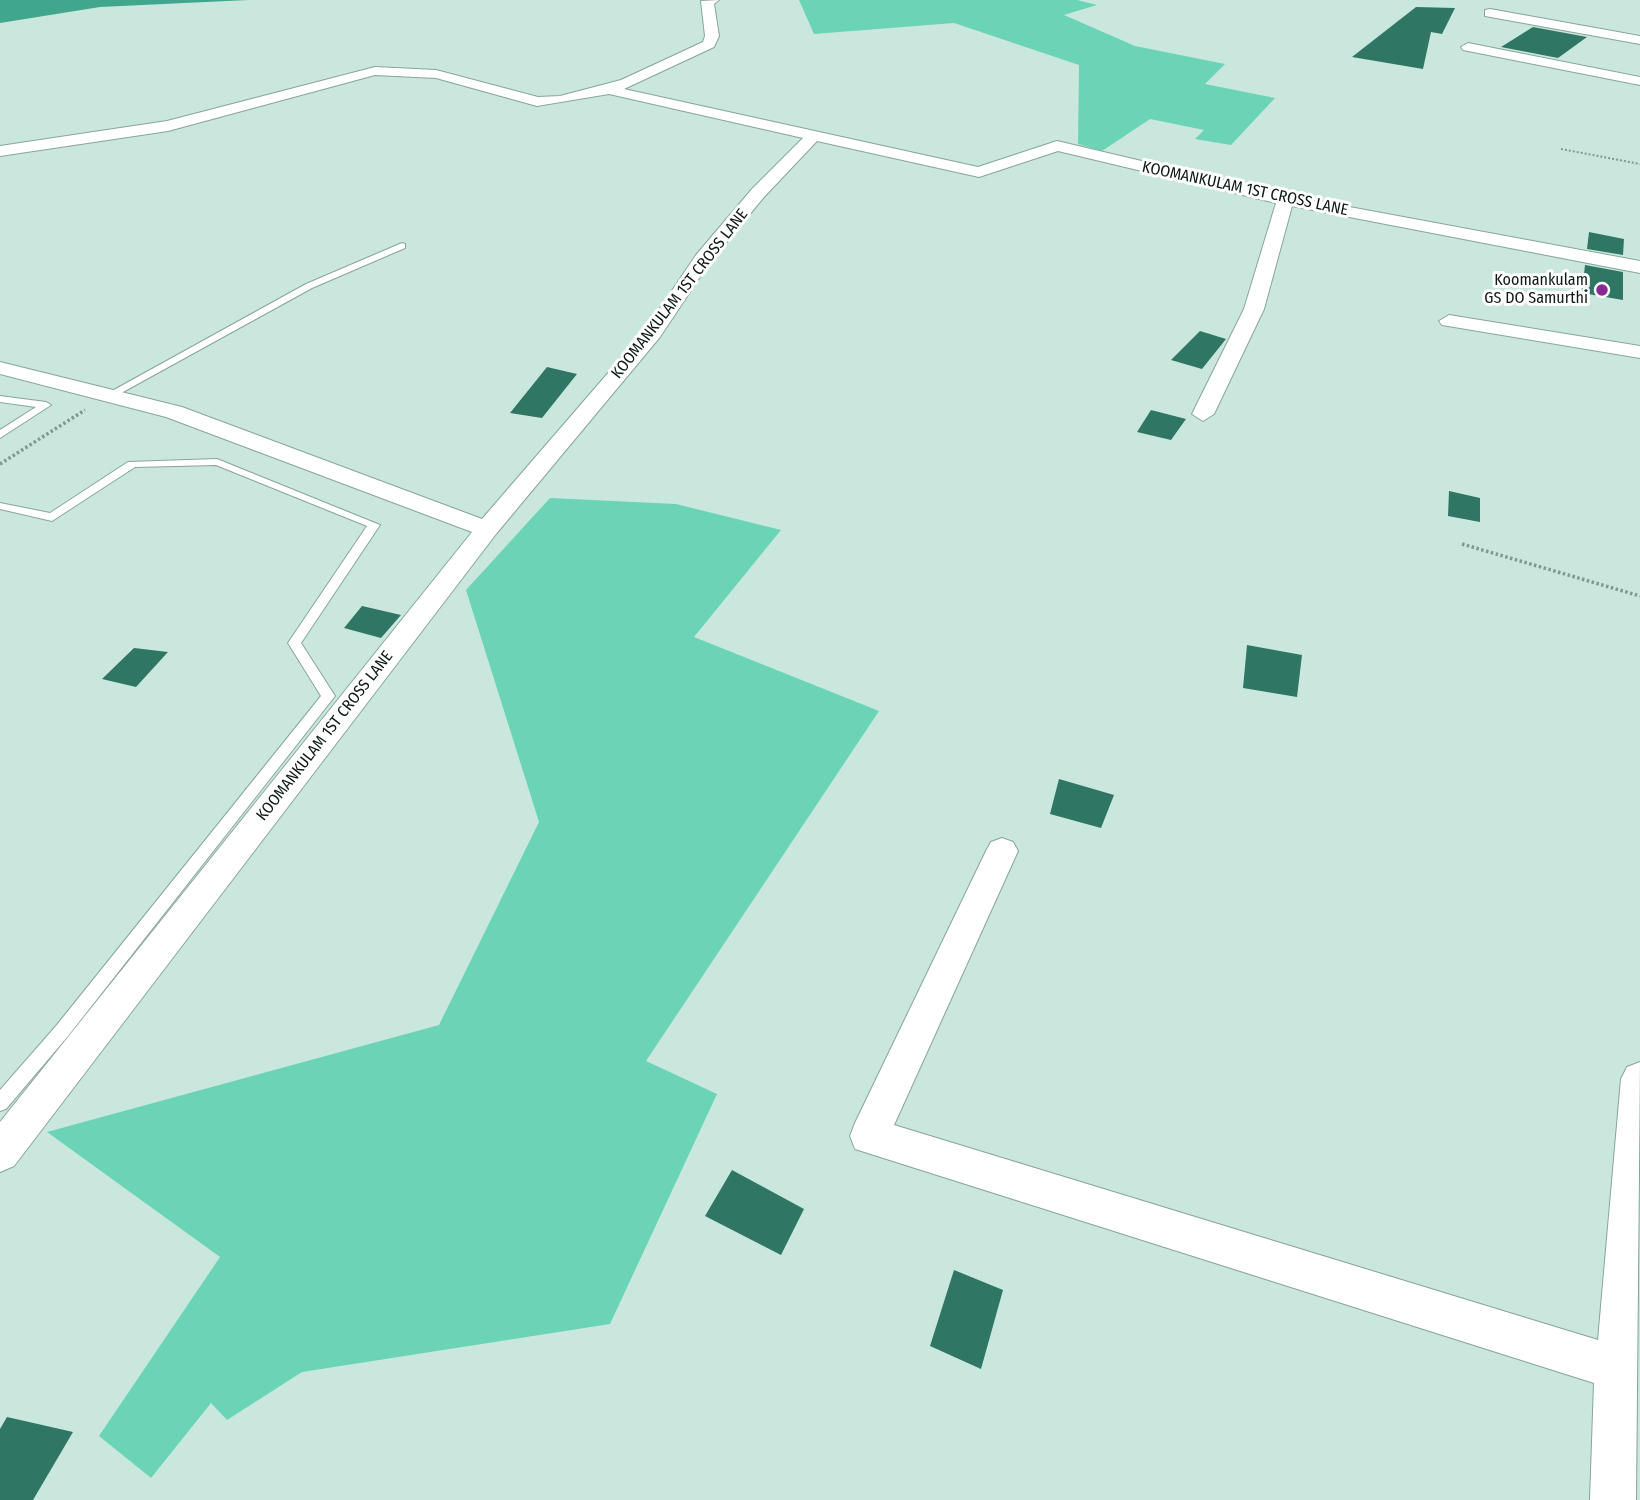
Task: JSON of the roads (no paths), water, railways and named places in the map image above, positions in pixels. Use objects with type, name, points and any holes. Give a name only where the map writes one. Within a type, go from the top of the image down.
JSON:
[{"type":"street","points":[[0,151],[168,126],[375,71],[396,68],[440,75],[537,102],[609,90],[678,61],[709,44],[712,36],[706,1],[713,0]]},
{"type":"street","points":[[1490,13],[1640,40]]},
{"type":"street","points":[[1468,47],[1640,81]]},
{"type":"street","points":[[609,90],[814,136]]},
{"type":"street","name":"KOOMANKULAM 1ST CROSS LANE","points":[[0,1153],[487,529],[653,333],[703,259],[758,193],[814,136],[979,172],[1057,146],[1285,200],[1640,267]]},
{"type":"street","points":[[1203,414],[1254,309],[1285,200]]},
{"type":"street","points":[[1449,321],[1640,352]]},
{"type":"street","points":[[0,368],[174,412],[487,529]]},
{"type":"street","points":[[1002,851],[869,1136],[1617,1368]]},
{"type":"street","points":[[1613,1500],[1617,1368],[1640,1079]]},
{"type":"lane","points":[[108,396],[309,286],[402,246]]},
{"type":"lane","points":[[0,399],[46,405],[0,435]]},
{"type":"lane","points":[[0,506],[52,517],[132,464],[217,462],[374,525],[294,643],[328,696],[62,1031],[0,1103]]},
{"type":"place","name":"Koomankulam GS DO Samurthi","points":[[1602,290]]}]
